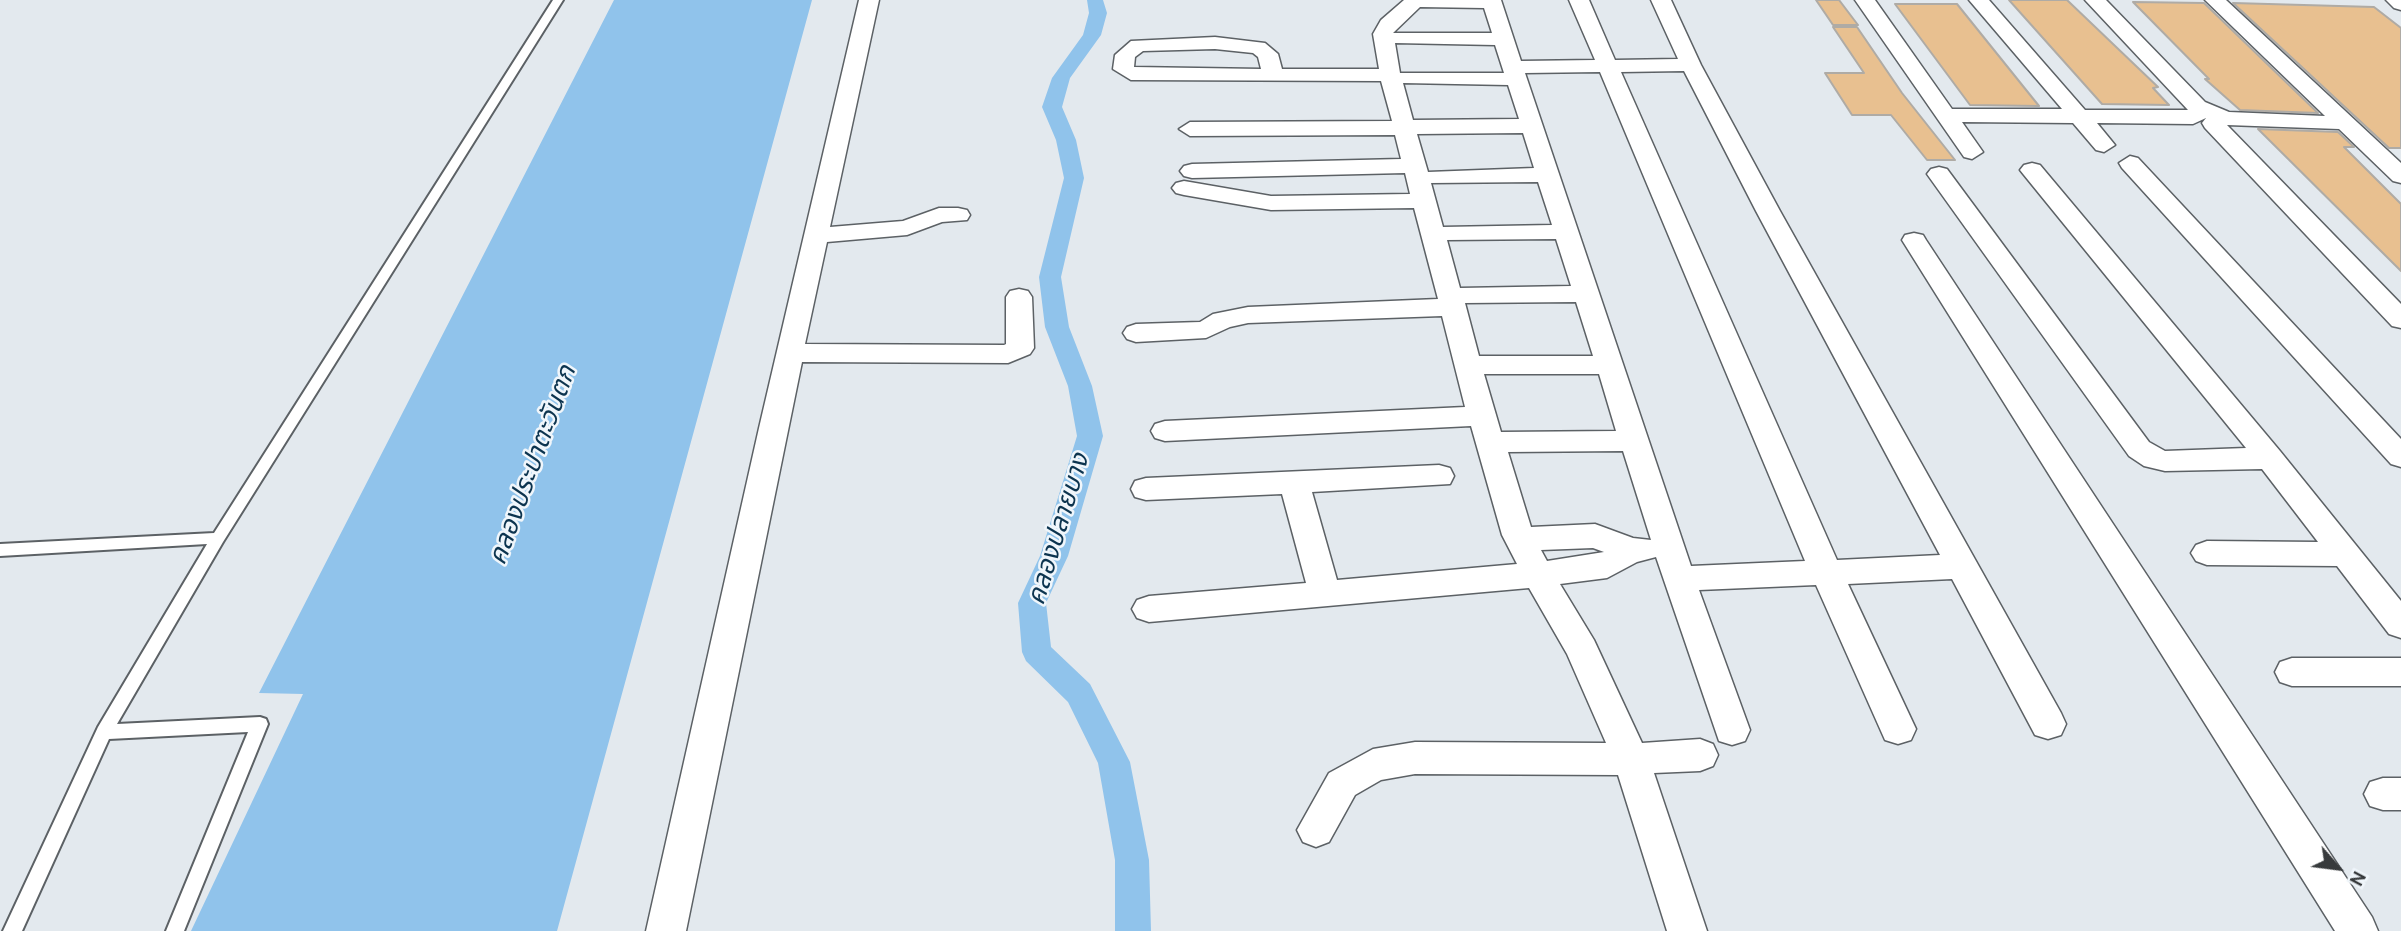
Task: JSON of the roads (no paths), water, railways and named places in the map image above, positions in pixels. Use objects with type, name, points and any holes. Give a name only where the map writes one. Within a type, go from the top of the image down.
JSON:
[{"type":"street","points":[[666,931],[815,236],[869,0]]},
{"type":"street","points":[[1579,0],[1826,572],[1898,729]]},
{"type":"street","points":[[1661,0],[1691,65],[2048,724]]},
{"type":"street","points":[[1865,0],[1972,152]]},
{"type":"street","points":[[1979,0],[2104,145]]},
{"type":"street","points":[[2095,0],[2401,320]]},
{"type":"street","points":[[2215,0],[2401,176]]},
{"type":"street","points":[[2396,0],[2401,4]]},
{"type":"street","points":[[1687,931],[1631,759],[1583,650],[1538,575],[1521,539],[1482,416],[1458,301],[1426,181],[1408,127],[1398,76],[1383,34],[1385,28],[1420,1],[1492,1],[1674,564],[1732,730]]},
{"type":"street","points":[[1398,38],[1504,39]]},
{"type":"street","points":[[1272,75],[1268,54],[1258,47],[1215,43],[1138,45],[1125,55],[1123,69],[1131,74],[1398,76],[1691,65]]},
{"type":"street","points":[[1945,115],[2206,116],[2345,123]]},
{"type":"street","points":[[1190,130],[1532,126]]},
{"type":"street","points":[[2130,163],[2401,457]]},
{"type":"street","points":[[2032,170],[2270,458],[2401,625]]},
{"type":"street","points":[[1939,174],[2139,449],[2154,459],[2165,461],[2270,458]]},
{"type":"street","points":[[1426,181],[1271,203],[1188,180],[1426,181],[1548,176]]},
{"type":"street","points":[[815,236],[907,228],[939,215],[958,215]]},
{"type":"street","points":[[1449,233],[1567,232]]},
{"type":"street","points":[[1914,240],[2358,931]]},
{"type":"street","points":[[1136,333],[1206,330],[1222,320],[1248,315],[1587,294]]},
{"type":"street","points":[[790,353],[1008,354],[1020,348],[1018,297]]},
{"type":"street","points":[[1479,365],[1609,365]]},
{"type":"street","points":[[1165,431],[1482,416]]},
{"type":"street","points":[[1498,442],[1635,441]]},
{"type":"street","points":[[1146,489],[1439,476]]},
{"type":"street","points":[[1294,484],[1325,593]]},
{"type":"street","points":[[1521,539],[1595,536],[1674,564],[1826,572],[1964,566]]},
{"type":"street","points":[[1149,609],[1538,575],[1607,566],[1631,550]]},
{"type":"street","points":[[2207,553],[2346,554]]},
{"type":"street","points":[[2292,673],[2401,672]]},
{"type":"street","points":[[1316,830],[1342,784],[1373,765],[1415,758],[1631,759],[1700,755]]},
{"type":"lane","points":[[12,931],[104,732],[218,538],[558,0]]},
{"type":"lane","points":[[0,550],[218,538]]},
{"type":"lane","points":[[104,732],[260,724],[174,931]]},
{"type":"water","name":"คลองประปาตะวันตก","points":[[614,0],[812,0],[557,931],[191,931],[303,694],[259,693]]},
{"type":"waterway","name":"คลองปลายบาง","points":[[1095,0],[1098,13],[1092,35],[1061,78],[1052,107],[1066,140],[1074,178],[1050,277],[1057,327],[1080,386],[1090,436],[1079,481],[1054,556],[1032,603],[1037,652],[1079,693],[1114,762],[1132,860],[1133,931]]}]
